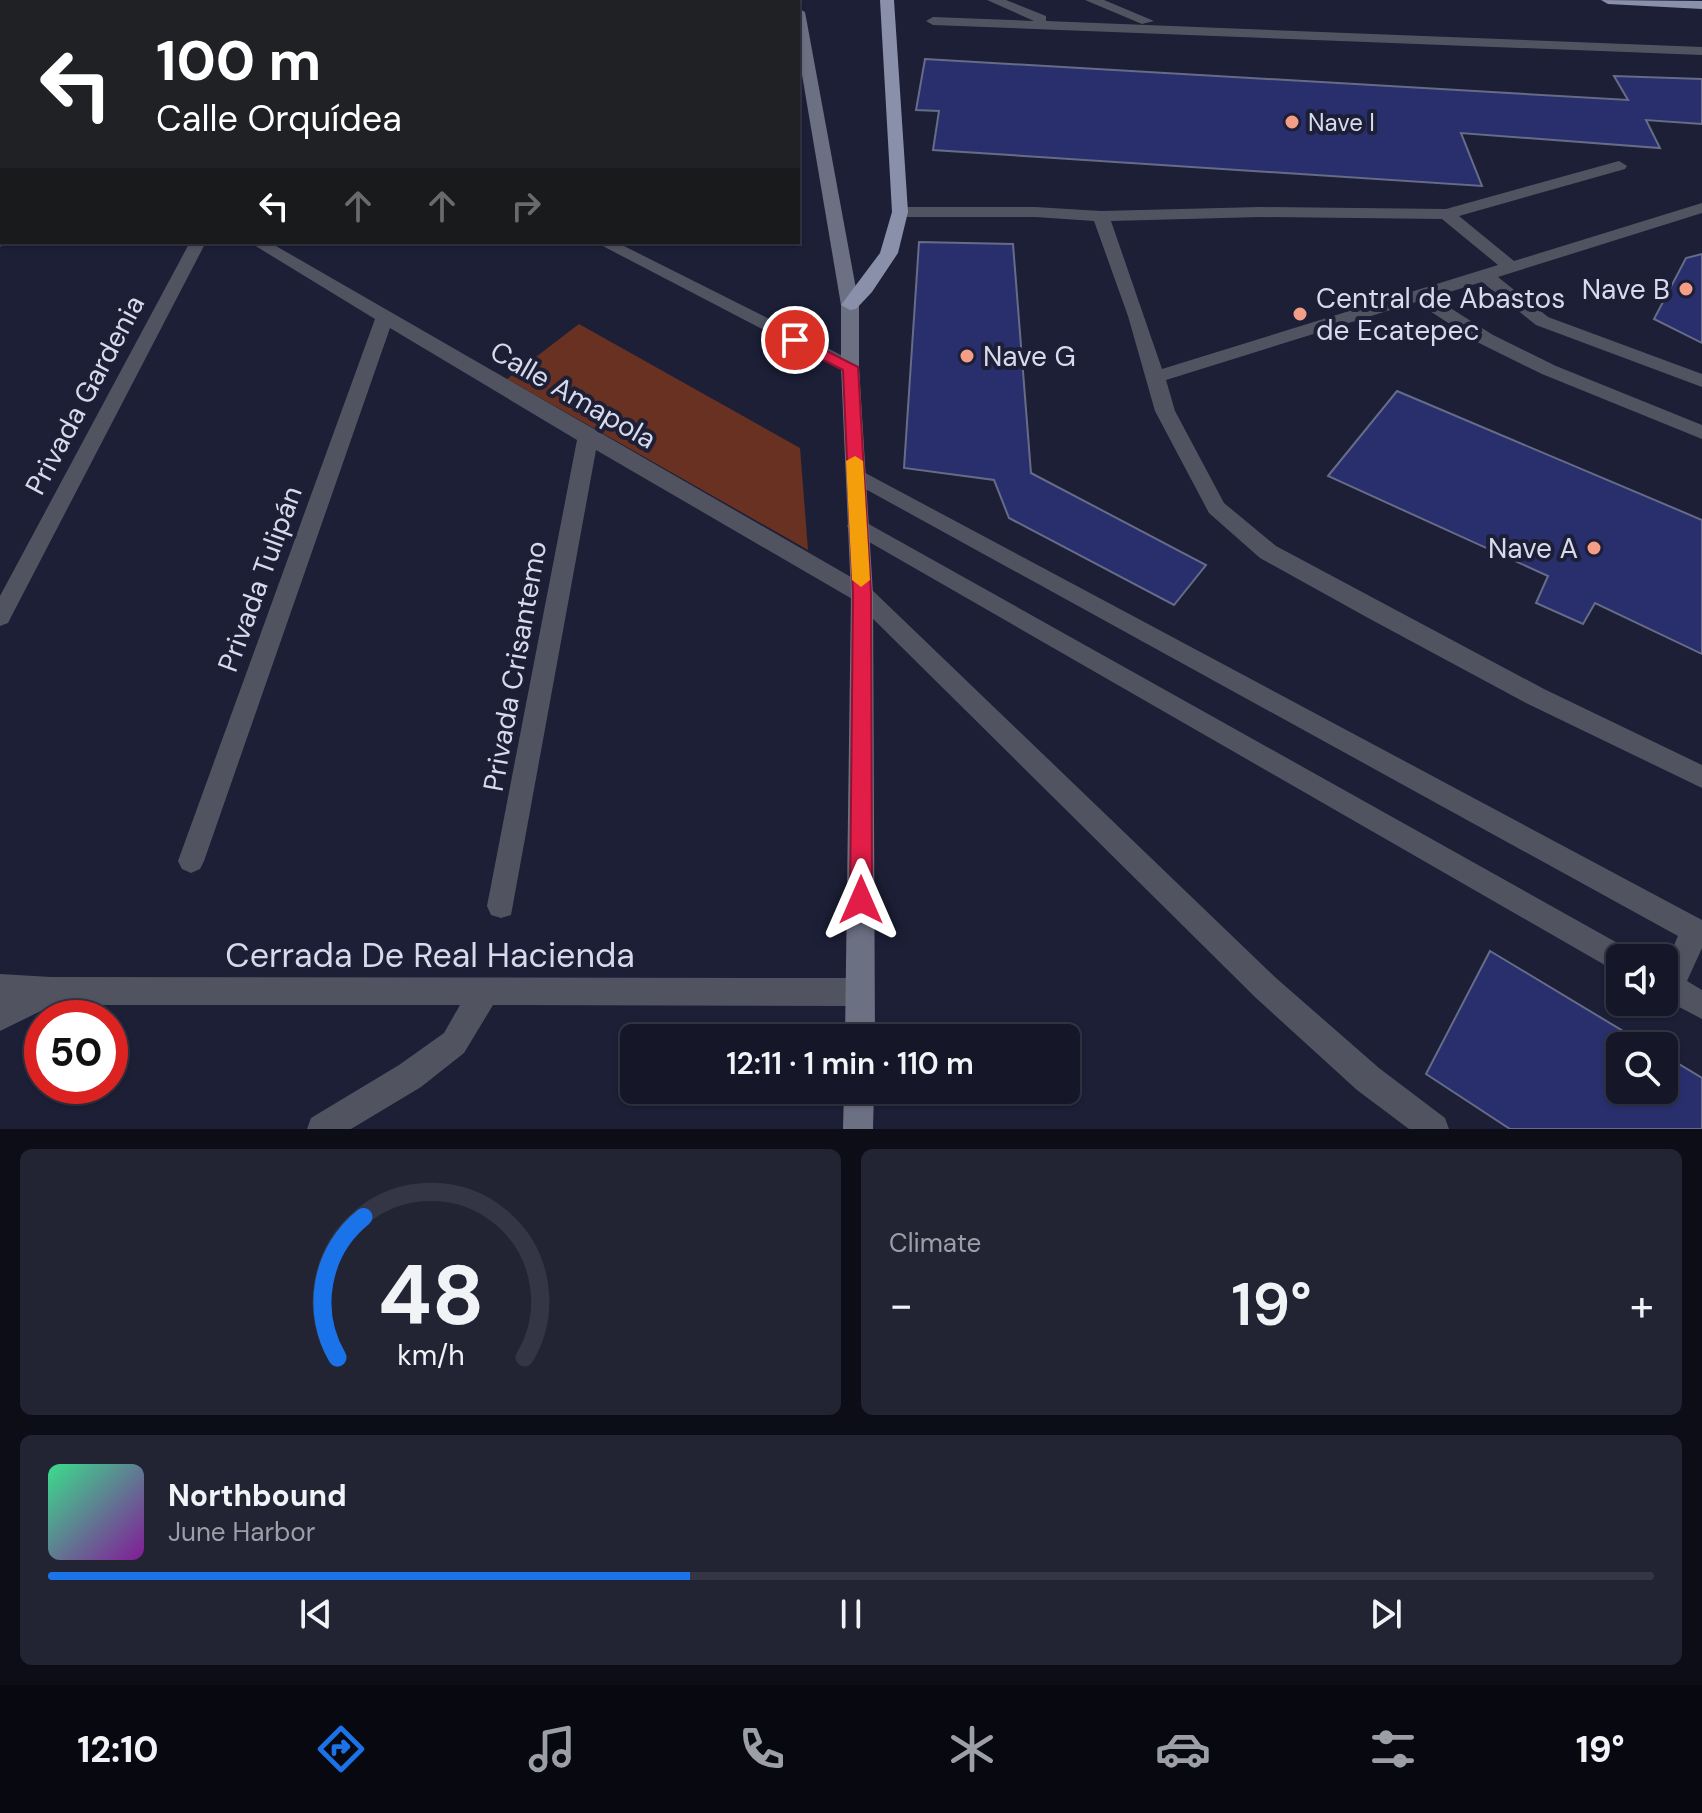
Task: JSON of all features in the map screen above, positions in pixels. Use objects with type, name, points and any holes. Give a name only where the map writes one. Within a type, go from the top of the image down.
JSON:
[{"type":"highway","points":[[850,305],[866,288],[889,253],[900,212],[887,0]]},
{"type":"highway","points":[[1608,0],[1702,5]]},
{"type":"main road","points":[[800,23],[850,305],[850,367],[862,594],[860,1024]]},
{"type":"main road","points":[[858,1129],[859,1104]]},
{"type":"street","points":[[994,0],[1055,25]]},
{"type":"street","points":[[1023,0],[1081,26]]},
{"type":"street","points":[[1092,0],[1167,29]]},
{"type":"street","points":[[933,21],[1702,51]]},
{"type":"street","points":[[900,212],[1035,212],[1101,216],[1260,212],[1446,214],[1506,200],[1619,166]]},
{"type":"street","points":[[1156,377],[1702,208]]},
{"type":"street","points":[[1446,214],[1511,267]]},
{"type":"street","points":[[1101,216],[1171,422],[1216,508],[1268,552],[1522,690],[1702,777]]},
{"type":"street","name":"Privada Gardenia","points":[[0,617],[197,244]]},
{"type":"street","name":"Calle Amapola","points":[[260,244],[862,594],[1266,988],[1368,1079],[1434,1129]]},
{"type":"street","points":[[607,244],[850,367]]},
{"type":"street","points":[[1485,275],[1542,321],[1702,381]]},
{"type":"street","points":[[1420,297],[1486,339],[1524,358],[1702,432]]},
{"type":"street","name":"Privada Tulipán","points":[[191,861],[385,317]]},
{"type":"street","name":"Privada Crisantemo","points":[[501,906],[588,437]]},
{"type":"street","points":[[856,475],[1698,932],[1678,966]]},
{"type":"street","points":[[858,526],[1606,951]]},
{"type":"street","name":"Cerrada De Real Hacienda","points":[[0,988],[51,991],[860,992]]},
{"type":"street","points":[[322,1129],[410,1076],[454,1043],[486,990]]},
{"type":"street","points":[[0,1017],[51,991]]},
{"type":"street","points":[[1678,991],[1702,1005]]},
{"type":"shaded area","points":[[579,324],[800,448],[808,550],[507,379]]},
{"type":"building","name":"Nave I","points":[[925,59],[1628,100],[1614,76],[1702,79],[1702,124],[1646,120],[1660,148],[1461,133],[1482,186],[933,150],[939,111],[916,110]]},
{"type":"building","name":"Nave G","points":[[919,242],[1013,244],[1031,473],[1206,565],[1174,605],[1009,518],[994,480],[904,468]]},
{"type":"building","name":"Nave B","points":[[1702,254],[1702,343],[1654,319],[1686,258]]},
{"type":"building","name":"Nave A","points":[[1397,391],[1702,520],[1702,654],[1595,603],[1583,624],[1536,603],[1548,576],[1328,476]]},
{"type":"building","points":[[1490,951],[1625,1032],[1606,1032],[1606,1104],[1678,1104],[1678,1063],[1702,1078],[1702,1129],[1510,1129],[1426,1074]]},
{"type":"slow traffic","points":[[855,461],[861,580]]},
{"type":"place","name":"Nave I","points":[[1292,122]]},
{"type":"place","name":"Nave B","points":[[1686,289]]},
{"type":"place","name":"Central de Abastos de Ecatepec","points":[[1300,314]]},
{"type":"place","name":"Nave G","points":[[967,356]]},
{"type":"place","name":"Nave A","points":[[1594,548]]},
{"type":"route","points":[[795,340],[850,367],[862,594],[861,900]]}]
